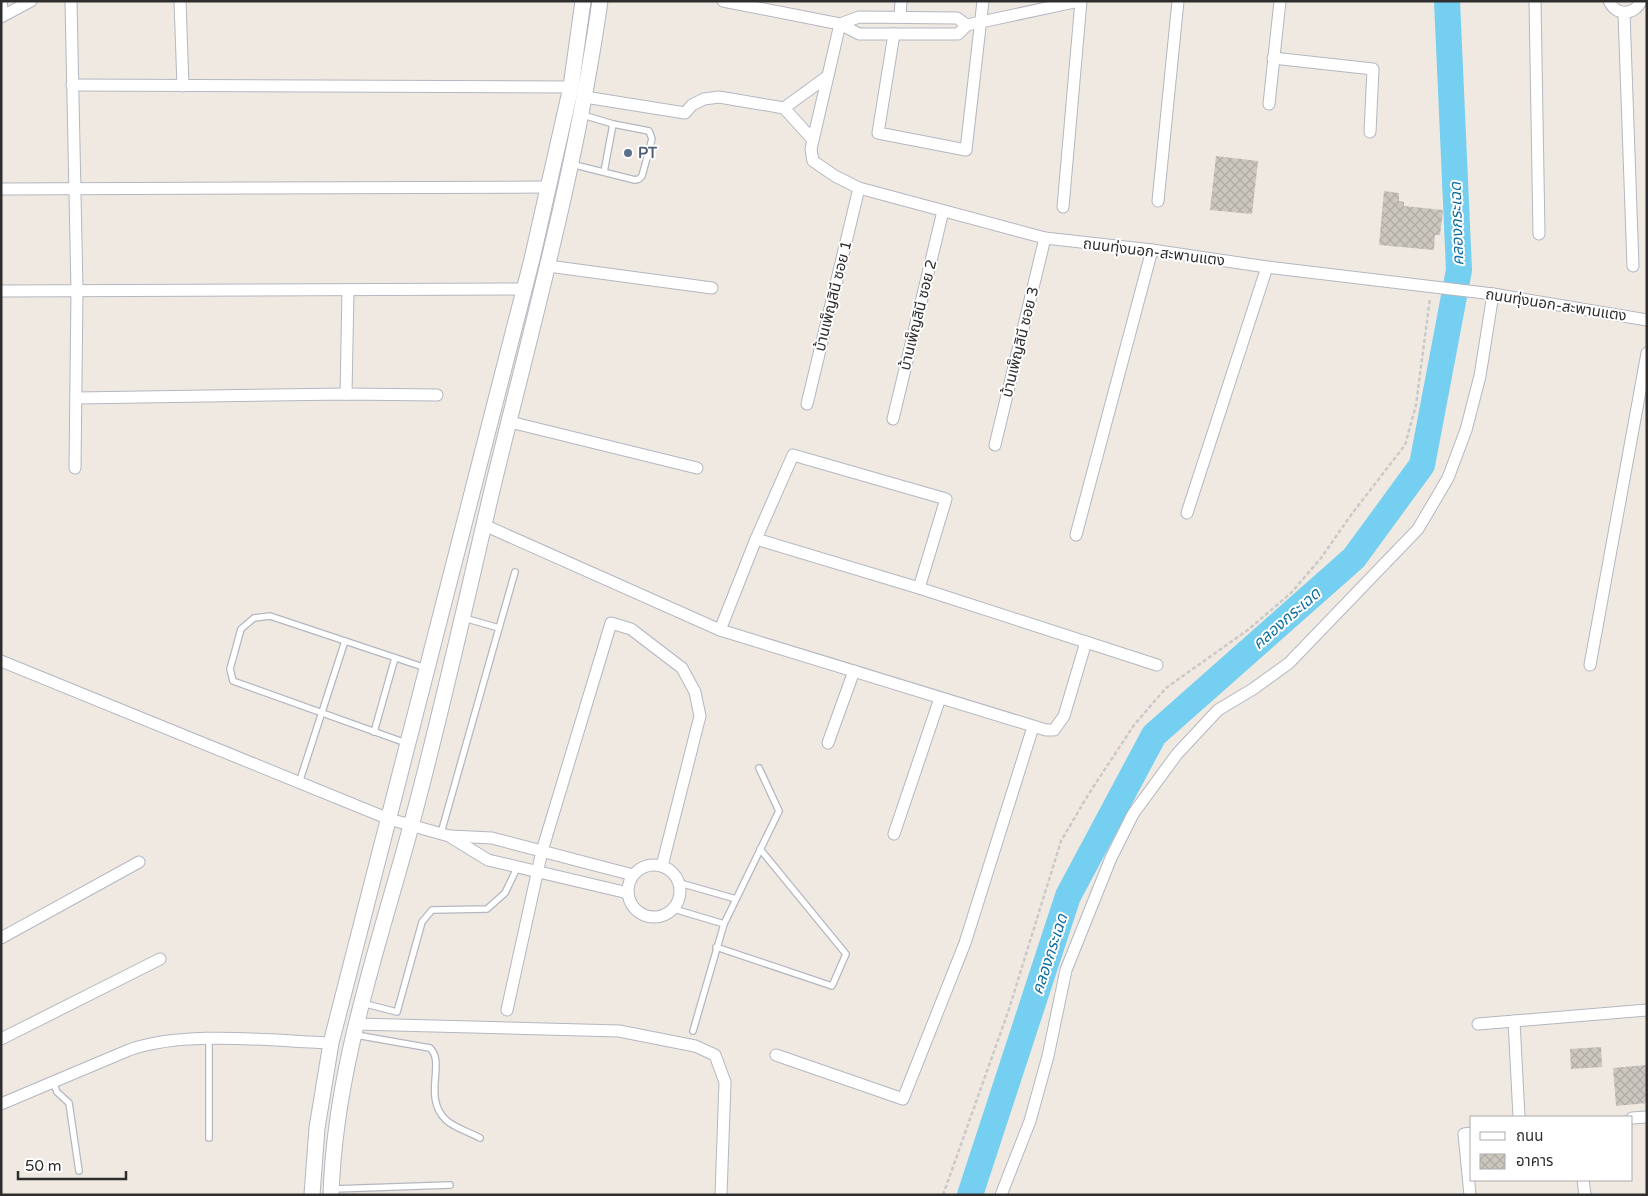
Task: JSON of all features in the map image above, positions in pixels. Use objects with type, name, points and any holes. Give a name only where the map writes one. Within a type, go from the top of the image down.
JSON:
[{"type":"street","points":[[3,16],[31,1]]},
{"type":"street","points":[[70,1],[77,290],[75,468]]},
{"type":"street","points":[[180,1],[183,86]]},
{"type":"street","points":[[312,1195],[317,1128],[331,1043],[549,187],[572,87],[583,1]]},
{"type":"street","points":[[331,1192],[336,1132],[350,1046],[411,826],[548,266],[585,96],[600,1]]},
{"type":"street","points":[[723,1],[776,7],[840,24],[859,34],[958,34],[967,25],[1080,1],[1063,206]]},
{"type":"street","points":[[900,17],[901,1]]},
{"type":"street","points":[[894,34],[878,133],[966,150],[982,23],[983,1]]},
{"type":"street","points":[[1158,201],[1178,1]]},
{"type":"street","points":[[1269,104],[1280,1]]},
{"type":"street","points":[[1535,1],[1539,234]]},
{"type":"street","points":[[1609,1],[1614,8],[1624,13],[1635,10],[1641,1]]},
{"type":"street","points":[[1624,13],[1633,266]]},
{"type":"street","points":[[840,24],[859,17],[900,17],[957,18],[967,25]]},
{"type":"street","name":"ถนนทุ่งนอก-สะพานแตง","points":[[840,24],[811,149],[813,161],[835,176],[859,188],[1045,238],[1481,292],[1647,320]]},
{"type":"street","points":[[1273,58],[1373,69],[1370,132]]},
{"type":"street","points":[[784,108],[828,76]]},
{"type":"street","points":[[72,85],[572,87]]},
{"type":"street","points":[[585,96],[685,113],[692,105],[704,99],[719,97],[784,108],[813,140]]},
{"type":"street","points":[[1,188],[549,187]]},
{"type":"street","name":"บ้านเพ็ญสินี ซอย 1","points":[[807,404],[859,188]]},
{"type":"street","name":"บ้านเพ็ญสินี ซอย 2","points":[[893,419],[943,211]]},
{"type":"street","name":"บ้านเพ็ญสินี ซอย 3","points":[[995,445],[1045,238]]},
{"type":"street","points":[[1076,535],[1152,250]]},
{"type":"street","points":[[548,266],[712,288]]},
{"type":"street","points":[[1187,513],[1267,267]]},
{"type":"street","points":[[1,291],[524,289]]},
{"type":"street","points":[[346,394],[348,290]]},
{"type":"street","points":[[1001,1195],[1030,1121],[1048,1056],[1066,970],[1111,858],[1133,814],[1177,754],[1218,710],[1253,689],[1289,663],[1418,529],[1448,478],[1466,430],[1480,376],[1493,294]]},
{"type":"street","points":[[1590,666],[1647,353]]},
{"type":"street","points":[[77,398],[437,394]]},
{"type":"street","points":[[510,422],[697,468]]},
{"type":"street","points":[[720,630],[756,539],[793,455],[946,499],[919,588]]},
{"type":"street","points":[[484,525],[720,630],[1046,730],[1054,730],[1064,716],[1086,642]]},
{"type":"street","points":[[756,539],[919,588],[1157,664]]},
{"type":"street","points":[[507,1010],[542,851],[611,623],[630,629],[682,668],[695,692],[700,716],[662,866]]},
{"type":"street","points":[[3,664],[389,819],[445,835],[492,838],[633,875]]},
{"type":"street","points":[[828,743],[854,671]]},
{"type":"street","points":[[894,834],[940,698]]},
{"type":"street","points":[[776,1055],[903,1099],[964,943],[1033,727]]},
{"type":"street","points":[[445,835],[488,860],[628,893]]},
{"type":"street","points":[[1,938],[139,862]]},
{"type":"street","points":[[652,864],[662,866],[676,876],[680,883],[680,897],[674,909],[658,917],[649,917],[639,912],[631,904],[628,893],[628,884],[633,875],[641,868],[652,864]]},
{"type":"street","points":[[1,1039],[160,959]]},
{"type":"street","points":[[1478,1024],[1647,1010]]},
{"type":"street","points":[[1514,1021],[1519,1116]]},
{"type":"street","points":[[355,1030],[619,1031],[695,1046],[714,1055],[725,1082],[721,1195]]},
{"type":"street","points":[[1,1104],[138,1046],[209,1039],[331,1043]]},
{"type":"street","points":[[1633,1118],[1647,1117]]},
{"type":"street","points":[[1470,1133],[1464,1134],[1470,1195]]},
{"type":"street","points":[[1583,1181],[1584,1195]]},
{"type":"lane","points":[[3,16],[4,1]]},
{"type":"lane","points":[[571,164],[639,180],[642,176],[652,138],[650,131],[613,124],[581,114]]},
{"type":"lane","points":[[604,172],[613,124]]},
{"type":"lane","points":[[445,835],[515,572]]},
{"type":"lane","points":[[408,744],[233,682],[230,668],[241,629],[254,618],[270,616],[427,669]]},
{"type":"lane","points":[[462,618],[499,628]]},
{"type":"lane","points":[[299,783],[345,641]]},
{"type":"lane","points":[[374,732],[395,658]]},
{"type":"lane","points":[[693,1031],[724,924],[779,811],[759,768]]},
{"type":"lane","points":[[716,947],[832,986],[846,954],[760,849]]},
{"type":"lane","points":[[362,1003],[397,1012],[422,922],[432,910],[487,909],[505,893],[517,868]]},
{"type":"lane","points":[[680,883],[736,899]]},
{"type":"lane","points":[[674,909],[724,924]]},
{"type":"lane","points":[[355,1030],[430,1048],[434,1052],[436,1061],[434,1089],[436,1106],[447,1121],[480,1138]]},
{"type":"lane","points":[[209,1039],[209,1138]]},
{"type":"lane","points":[[53,1082],[60,1096],[69,1102],[79,1171]]},
{"type":"lane","points":[[331,1192],[450,1185]]},
{"type":"building","points":[[1216,156],[1258,161],[1252,214],[1210,210]]},
{"type":"building","points":[[1384,191],[1399,193],[1399,201],[1404,202],[1404,206],[1443,210],[1440,235],[1435,235],[1434,250],[1379,245]]},
{"type":"building","points":[[1601,1047],[1602,1067],[1571,1069],[1570,1049]]},
{"type":"building","points":[[1646,1065],[1647,1103],[1616,1106],[1613,1068]]},
{"type":"waterway","name":"คลองกระเฉด","points":[[970,1195],[1068,896],[1154,735],[1354,558],[1422,465],[1459,270],[1447,1]]},
{"type":"place","name":"PT","points":[[628,153]]}]
